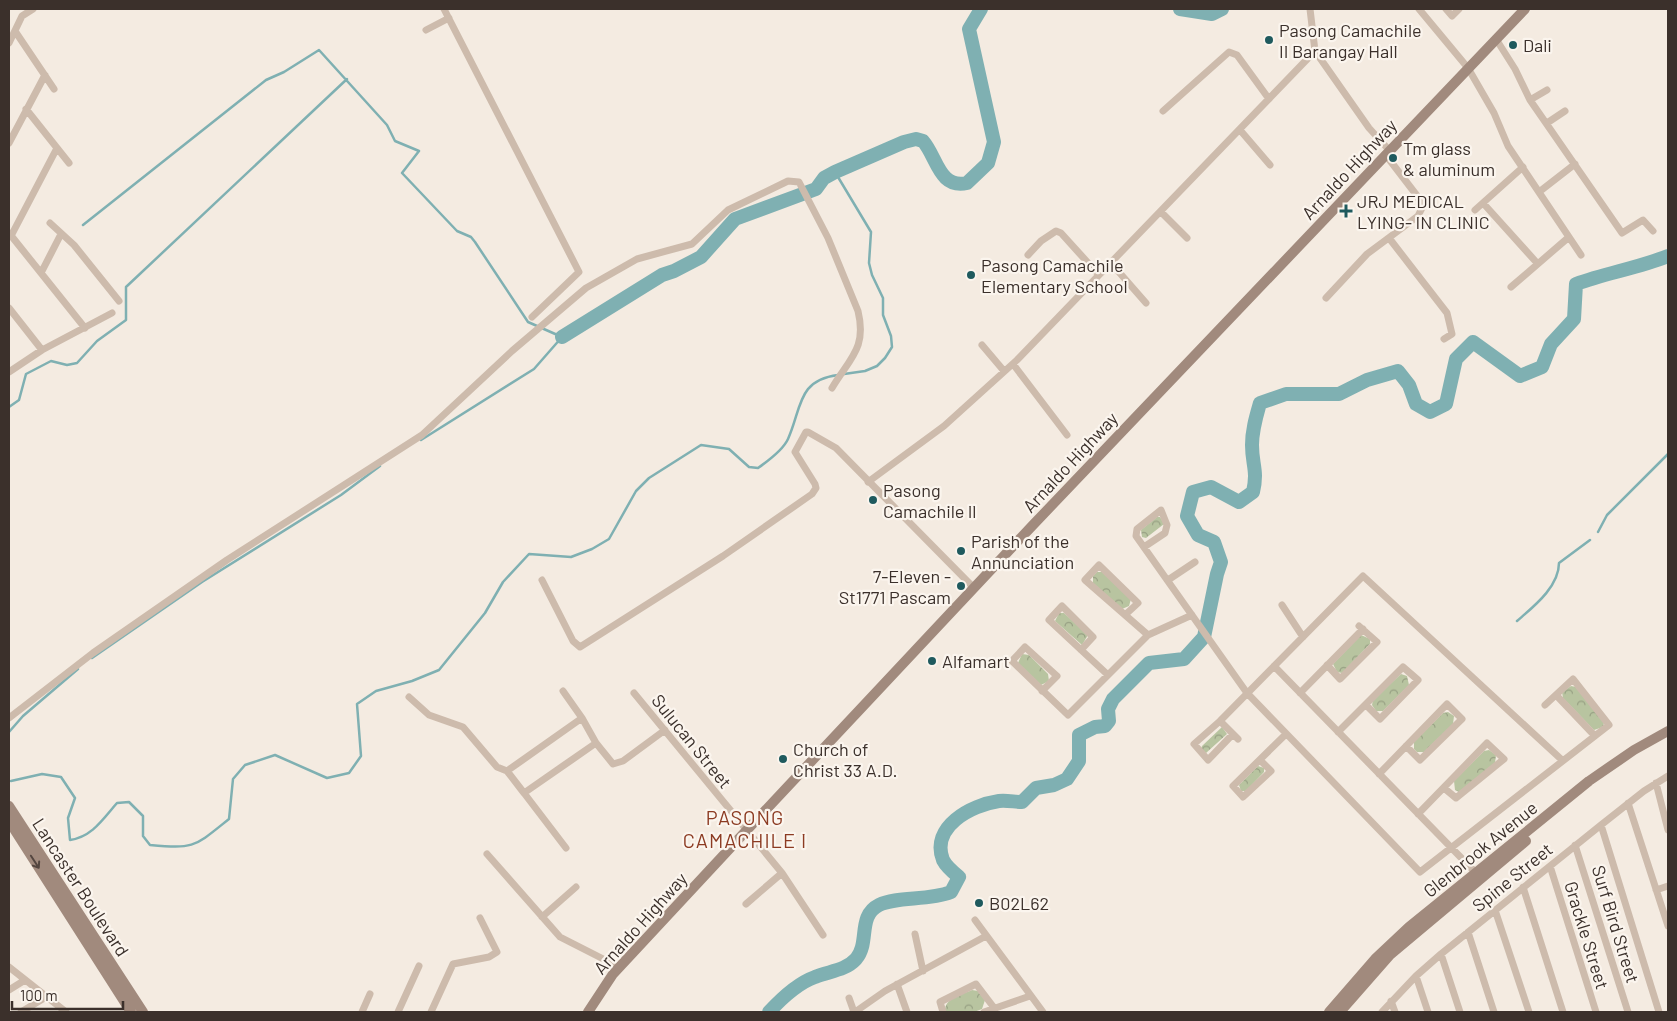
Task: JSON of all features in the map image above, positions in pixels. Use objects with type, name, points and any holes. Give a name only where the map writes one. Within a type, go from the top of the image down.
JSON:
[{"type":"main road","name":"Arnaldo Highway","points":[[588,1012],[616,970],[974,588],[1525,9]]},
{"type":"main road","name":"Glenbrook Avenue","points":[[1329,1012],[1359,976],[1389,945],[1589,781],[1634,750],[1668,731]]},
{"type":"main road","name":"Glenbrook Avenue","points":[[1340,1012],[1373,972],[1413,934],[1593,786],[1636,757],[1668,739]]},
{"type":"main road","name":"Lancaster Boulevard","points":[[9,806],[143,1012]]},
{"type":"main road","name":"Lancaster Boulevard","points":[[9,821],[131,1012]]},
{"type":"street","points":[[9,44],[22,16],[33,9]]},
{"type":"street","points":[[444,9],[579,272],[532,317]]},
{"type":"street","points":[[1310,9],[1315,50],[1418,197],[1422,208],[1418,216],[1367,254],[1326,298]]},
{"type":"street","points":[[1419,9],[1468,68],[1494,113],[1508,146],[1581,255]]},
{"type":"street","points":[[1446,9],[1452,16],[1459,9]]},
{"type":"street","points":[[426,30],[449,18]]},
{"type":"street","points":[[15,31],[54,90]]},
{"type":"street","points":[[1496,39],[1515,69],[1530,100],[1622,233],[1642,220],[1653,231]]},
{"type":"street","points":[[868,482],[944,426],[1013,364],[1270,99],[1315,50]]},
{"type":"street","points":[[1163,111],[1224,55],[1233,52],[1237,54],[1270,99]]},
{"type":"street","points":[[9,143],[45,75]]},
{"type":"street","points":[[1530,100],[1547,90]]},
{"type":"street","points":[[26,109],[69,163]]},
{"type":"street","points":[[1546,123],[1564,111]]},
{"type":"street","points":[[1240,130],[1270,165]]},
{"type":"street","points":[[57,148],[10,234],[85,328]]},
{"type":"street","points":[[1539,192],[1575,164]]},
{"type":"street","points":[[1476,210],[1523,167]]},
{"type":"street","points":[[9,718],[93,653],[227,560],[422,435],[586,288],[637,259],[692,244],[728,210],[788,181],[799,182],[814,210],[858,311],[862,327],[860,345],[832,388]]},
{"type":"street","points":[[1483,203],[1537,263]]},
{"type":"street","points":[[1161,212],[1187,238]]},
{"type":"street","points":[[50,224],[74,245],[118,302]]},
{"type":"street","points":[[1028,255],[1040,240],[1056,231],[1061,233],[1099,275]]},
{"type":"street","points":[[41,273],[61,234]]},
{"type":"street","points":[[1511,287],[1569,237]]},
{"type":"street","points":[[1389,238],[1447,313],[1452,334],[1444,339]]},
{"type":"street","points":[[1111,263],[1146,303]]},
{"type":"street","points":[[9,308],[42,350]]},
{"type":"street","points":[[9,372],[42,350],[112,313]]},
{"type":"street","points":[[982,345],[1004,371]]},
{"type":"street","points":[[1013,364],[1066,435]]},
{"type":"street","points":[[542,580],[573,641],[580,647],[723,556],[812,494],[816,488],[815,484],[795,452],[806,432],[811,432],[836,448],[974,588]]},
{"type":"street","points":[[1144,547],[1165,533],[1167,525],[1161,510],[1135,532],[1144,547],[1247,693],[1420,872],[1609,725],[1573,679],[1545,705]]},
{"type":"street","points":[[1168,580],[1194,562]]},
{"type":"street","points":[[1125,615],[1138,602],[1099,565],[1086,580],[1125,615],[1148,635]]},
{"type":"street","points":[[1220,721],[1236,736],[1208,760],[1194,744],[1220,721],[1363,576],[1562,760]]},
{"type":"street","points":[[1282,605],[1303,636]]},
{"type":"street","points":[[1081,650],[1093,637],[1062,606],[1049,620],[1081,650],[1108,675]]},
{"type":"street","points":[[1042,691],[1057,676],[1025,647],[1012,661],[1042,691],[1068,715],[1148,635],[1192,615]]},
{"type":"street","points":[[1300,693],[1361,628],[1377,642],[1340,679],[1327,666]]},
{"type":"street","points":[[1274,666],[1476,873]]},
{"type":"street","points":[[1338,732],[1403,666],[1418,680],[1380,719],[1366,705]]},
{"type":"street","points":[[563,691],[608,760],[618,764],[665,730]]},
{"type":"street","name":"Sulucan Street","points":[[634,693],[782,873],[823,935]]},
{"type":"street","points":[[1556,695],[1594,735]]},
{"type":"street","points":[[409,696],[429,714],[462,727],[497,767],[507,771],[566,848]]},
{"type":"street","points":[[1379,774],[1406,746],[1447,704],[1462,719],[1420,760],[1406,746]]},
{"type":"street","points":[[507,771],[582,718]]},
{"type":"street","points":[[1260,760],[1271,771],[1244,797],[1233,786],[1286,734]]},
{"type":"street","points":[[524,792],[596,743]]},
{"type":"street","points":[[1418,814],[1487,743],[1504,759],[1456,798],[1444,788]]},
{"type":"street","name":"Spine Street","points":[[1382,1012],[1416,976],[1441,954],[1600,825],[1668,776]]},
{"type":"street","points":[[1656,783],[1668,830]]},
{"type":"street","points":[[1628,804],[1668,923]]},
{"type":"street","points":[[1600,825],[1659,1012]]},
{"type":"street","name":"Surf Bird Street","points":[[1575,845],[1628,1012]]},
{"type":"street","points":[[487,854],[560,937],[616,970]]},
{"type":"street","name":"Grackle Street","points":[[1550,866],[1596,1012]]},
{"type":"street","points":[[746,904],[782,873]]},
{"type":"street","points":[[1656,890],[1668,886]]},
{"type":"street","points":[[542,917],[576,887]]},
{"type":"street","points":[[1523,887],[1563,1012]]},
{"type":"street","points":[[1495,910],[1529,1012]]},
{"type":"street","points":[[431,1012],[453,964],[489,957],[498,952],[480,918]]},
{"type":"street","points":[[975,920],[1043,1012]]},
{"type":"street","points":[[1468,932],[1494,1012]]},
{"type":"street","points":[[915,934],[923,971]]},
{"type":"street","points":[[848,998],[855,1012],[897,984],[986,936]]},
{"type":"street","points":[[1441,954],[1460,1012]]},
{"type":"street","points":[[398,1012],[419,966]]},
{"type":"street","points":[[9,967],[66,1012]]},
{"type":"street","points":[[1416,976],[1428,1012]]},
{"type":"street","points":[[9,990],[25,980]]},
{"type":"street","points":[[897,984],[907,1012]]},
{"type":"street","points":[[943,1012],[940,1002],[976,984],[995,1008]]},
{"type":"street","points":[[362,1012],[370,994]]},
{"type":"street","points":[[984,1012],[1030,996]]},
{"type":"street","points":[[21,1012],[46,997]]},
{"type":"street","points":[[1391,1001],[1395,1012]]},
{"type":"green space","points":[[1157,517],[1160,517],[1164,524],[1146,538],[1142,537],[1141,530]]},
{"type":"green space","points":[[1097,572],[1102,572],[1131,599],[1129,606],[1122,609],[1093,583],[1093,576]]},
{"type":"green space","points":[[1059,613],[1064,613],[1088,635],[1082,645],[1055,621]]},
{"type":"green space","points":[[1361,635],[1370,639],[1370,644],[1342,673],[1337,672],[1333,664]]},
{"type":"green space","points":[[1022,654],[1029,655],[1048,674],[1049,681],[1041,685],[1018,663]]},
{"type":"green space","points":[[1401,674],[1407,676],[1409,685],[1383,711],[1376,711],[1372,705],[1373,700]]},
{"type":"green space","points":[[1571,686],[1576,687],[1604,722],[1603,727],[1594,730],[1563,698],[1562,692]]},
{"type":"green space","points":[[1448,712],[1454,716],[1453,724],[1424,752],[1417,752],[1414,749],[1414,742],[1443,713]]},
{"type":"green space","points":[[1222,727],[1227,734],[1206,753],[1201,749],[1202,746]]},
{"type":"green space","points":[[1489,750],[1496,755],[1495,763],[1459,792],[1455,790],[1454,781],[1484,751]]},
{"type":"green space","points":[[1258,766],[1264,768],[1264,772],[1246,791],[1241,791],[1239,785]]},
{"type":"green space","points":[[972,990],[978,991],[985,1000],[982,1009],[974,1012],[945,1012],[945,1007],[950,1000]]},
{"type":"waterway","points":[[562,337],[662,275],[701,257],[735,219],[816,189],[824,178],[835,172],[904,142],[916,139],[923,141],[944,177],[958,184],[967,183],[988,163],[994,142],[969,29],[981,9]]},
{"type":"waterway","points":[[1180,9],[1212,14],[1222,9]]},
{"type":"waterway","points":[[83,225],[266,80],[284,72],[319,50],[387,125],[395,141],[419,151],[402,173],[457,231],[471,237],[528,322],[562,337],[534,369],[421,440]]},
{"type":"waterway","points":[[9,407],[19,400],[26,374],[51,361],[67,365],[77,363],[97,341],[126,320],[126,287],[347,79]]},
{"type":"waterway","points":[[835,172],[871,232],[869,263],[872,275],[883,298],[883,315],[891,336],[892,347],[877,366],[865,371],[844,374]]},
{"type":"waterway","points":[[769,1012],[802,983],[852,963],[860,953],[868,916],[879,905],[895,900],[933,897],[951,892],[959,877],[943,860],[942,837],[948,828],[956,820],[977,807],[1002,801],[1022,802],[1036,788],[1054,785],[1067,779],[1079,761],[1079,735],[1095,727],[1105,726],[1109,721],[1108,709],[1113,699],[1149,663],[1184,659],[1204,637],[1221,562],[1214,542],[1198,535],[1187,516],[1193,492],[1211,487],[1239,502],[1253,492],[1255,473],[1252,439],[1260,403],[1286,394],[1339,394],[1367,380],[1398,371],[1409,385],[1416,404],[1430,412],[1446,404],[1456,359],[1473,342],[1520,376],[1542,367],[1551,344],[1574,319],[1576,284],[1668,256]]},
{"type":"waterway","points":[[11,781],[42,774],[61,777],[75,798],[68,818],[70,840],[91,831],[117,803],[129,802],[143,816],[143,836],[150,845],[176,847],[200,841],[229,819],[233,779],[245,765],[275,755],[327,778],[349,773],[361,756],[357,704],[376,691],[412,681],[439,670],[485,613],[503,582],[529,554],[571,557],[592,549],[609,539],[636,491],[649,478],[701,445],[729,449],[749,467],[758,468],[775,455],[786,443],[799,406],[808,389],[825,378],[838,375]]},
{"type":"waterway","points":[[1598,532],[1607,515],[1668,454]]},
{"type":"waterway","points":[[92,658],[202,582],[341,495],[380,466]]},
{"type":"waterway","points":[[1517,621],[1550,588],[1558,572],[1559,563],[1590,540]]},
{"type":"waterway","points":[[9,732],[23,716],[78,669]]},
{"type":"place","name":"Pasong Camachile II Barangay Hall","points":[[1269,40]]},
{"type":"place","name":"Dali","points":[[1513,45]]},
{"type":"place","name":"Tm glass & aluminum","points":[[1393,158]]},
{"type":"place","name":"JRJ MEDICAL LYING- IN CLINIC","points":[[1346,211]]},
{"type":"place","name":"Pasong Camachile Elementary School","points":[[971,275]]},
{"type":"place","name":"Pasong Camachile ll","points":[[873,500]]},
{"type":"place","name":"Parish of the Annunciation","points":[[961,551]]},
{"type":"place","name":"7-Eleven - St1771 Pascam","points":[[961,586]]},
{"type":"place","name":"Alfamart","points":[[932,661]]},
{"type":"place","name":"Church of Christ 33 A.D.","points":[[783,759]]},
{"type":"place","name":"B02L62","points":[[979,903]]},
{"type":"district","name":"PASONG CAMACHILE I","points":[[745,828]]}]
